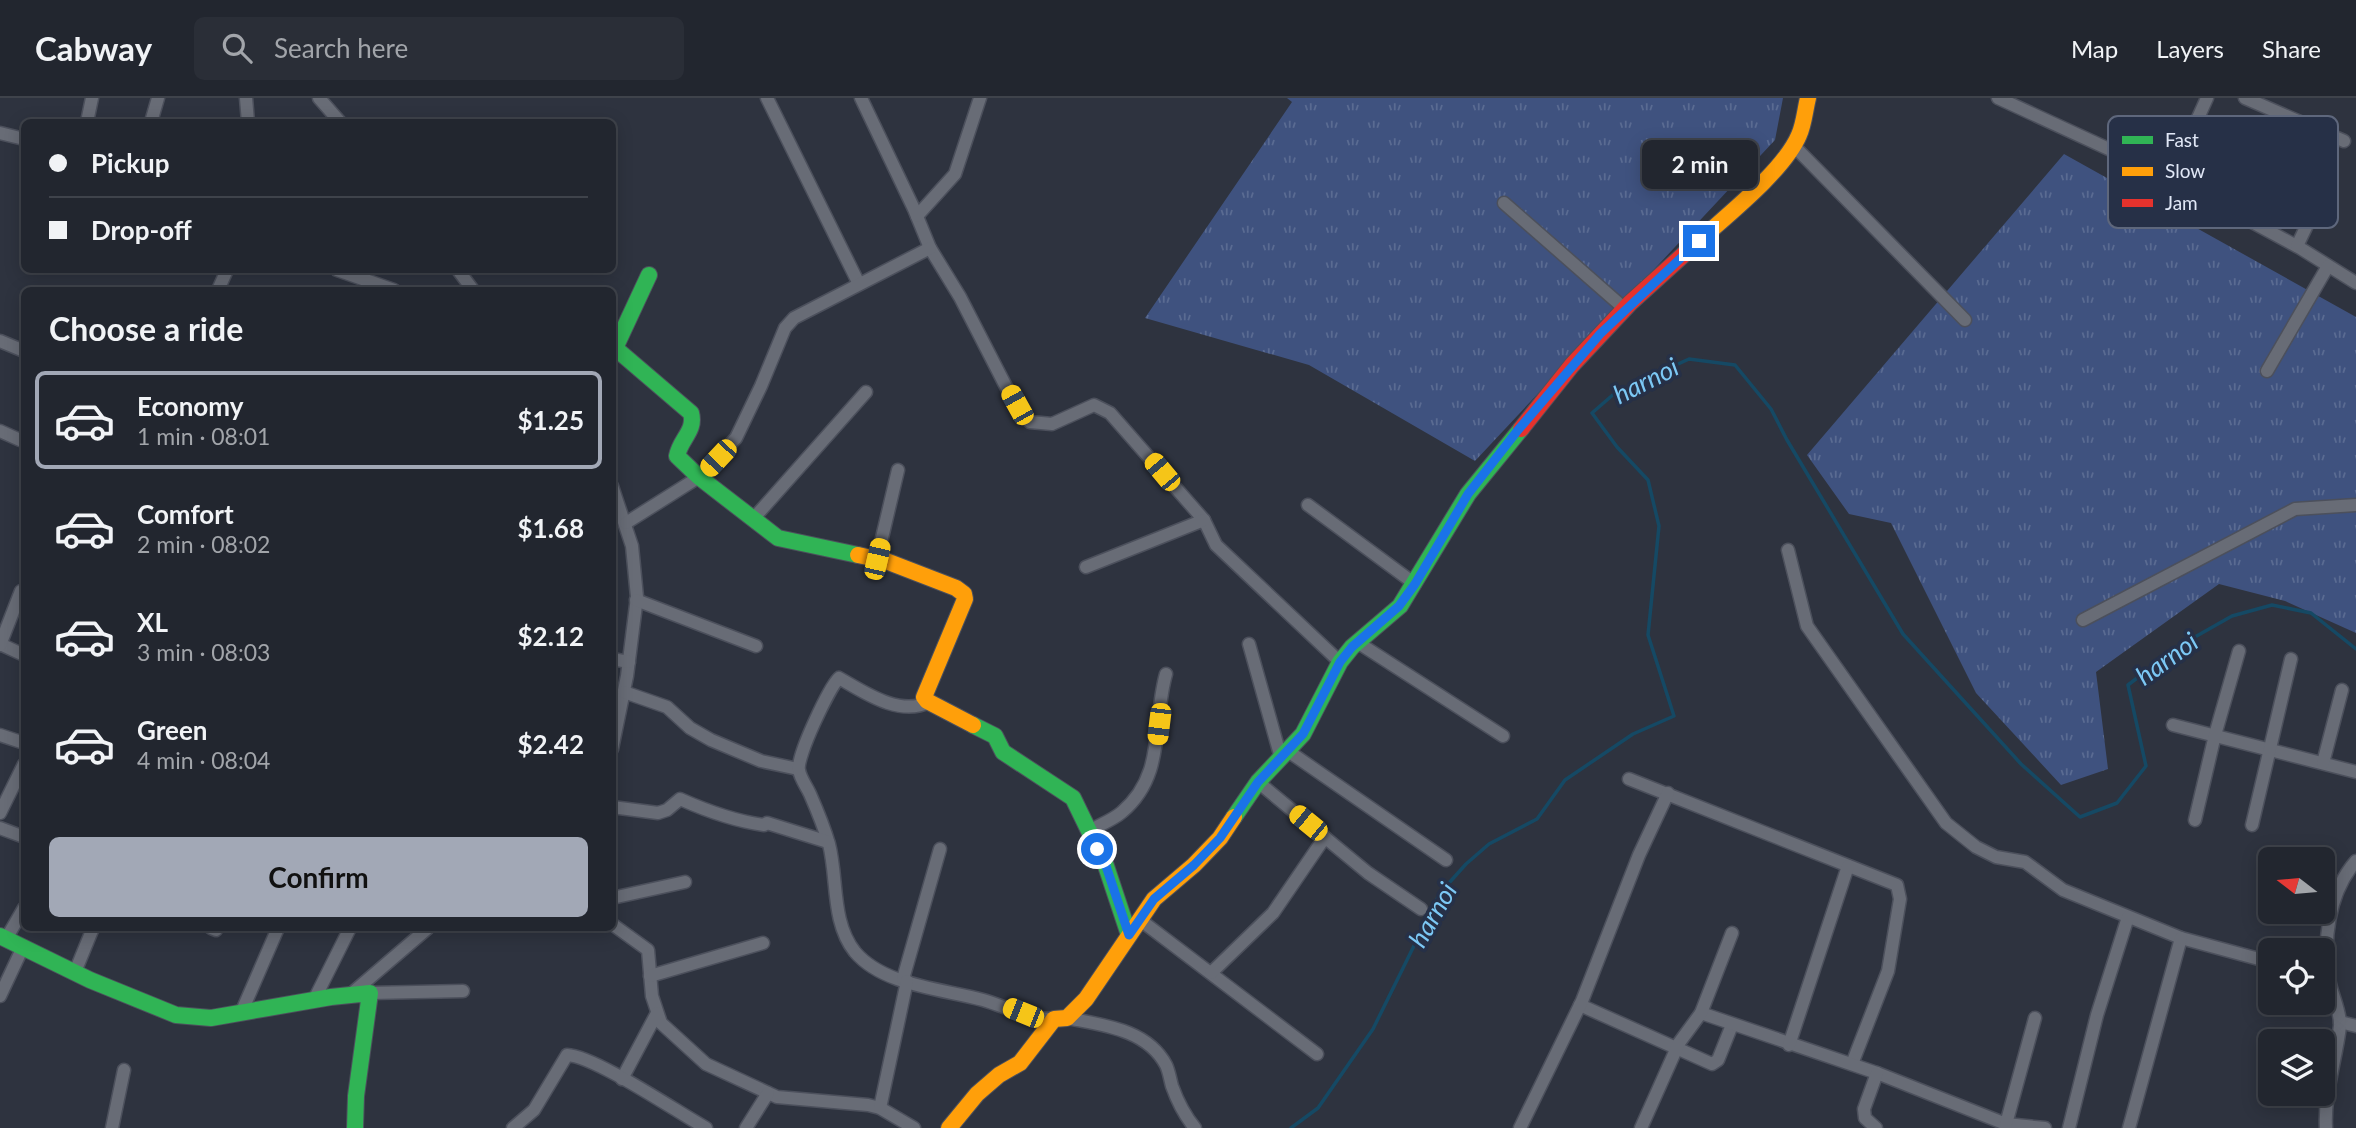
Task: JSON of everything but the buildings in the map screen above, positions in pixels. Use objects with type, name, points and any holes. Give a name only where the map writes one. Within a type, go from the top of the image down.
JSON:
[{"type":"street","points":[[88,119],[92,98]]},
{"type":"street","points":[[152,119],[158,98]]},
{"type":"street","points":[[246,98],[248,119]]},
{"type":"street","points":[[319,98],[337,119]]},
{"type":"street","points":[[767,98],[859,284]]},
{"type":"street","points":[[861,98],[930,248],[960,297],[1017,405],[1030,422],[1052,424],[1094,405],[1110,412],[1204,520],[1216,545],[1340,662]]},
{"type":"street","points":[[917,216],[955,174],[980,98]]},
{"type":"street","points":[[949,1128],[977,1094],[999,1075],[1020,1063],[1061,1018],[1086,999],[1154,899],[1194,865],[1220,838],[1258,782],[1303,734],[1340,662],[1357,642],[1399,606],[1468,494],[1572,365],[1625,309],[1748,197],[1778,166],[1799,136],[1808,98]]},
{"type":"street","points":[[1997,98],[2108,149]]},
{"type":"street","points":[[2199,116],[2207,98]]},
{"type":"street","points":[[2245,98],[2286,116]]},
{"type":"street","points":[[0,132],[21,138]]},
{"type":"street","points":[[2338,138],[2344,141]]},
{"type":"street","points":[[1793,145],[1965,320]]},
{"type":"street","points":[[1504,203],[1625,309]]},
{"type":"street","points":[[2264,228],[2356,283]]},
{"type":"street","points":[[2297,246],[2306,228]]},
{"type":"street","points":[[626,523],[699,477],[736,438],[785,328],[794,318],[930,248]]},
{"type":"street","points":[[2267,371],[2328,266]]},
{"type":"street","points":[[346,273],[385,287]]},
{"type":"street","points":[[616,342],[649,275]]},
{"type":"street","points":[[0,341],[21,350]]},
{"type":"street","points":[[616,349],[691,413],[694,419],[693,428],[677,449],[677,456],[699,477],[778,538],[877,559],[956,588],[964,594],[965,599],[924,697],[995,736],[1003,752],[1073,798],[1106,866],[1129,935]]},
{"type":"street","points":[[754,518],[866,392]]},
{"type":"street","points":[[0,431],[20,440]]},
{"type":"street","points":[[877,559],[898,470]]},
{"type":"street","points":[[616,496],[632,546],[636,600],[629,662],[616,730]]},
{"type":"street","points":[[1308,505],[1415,584]]},
{"type":"street","points":[[2083,620],[2295,509],[2356,505]]},
{"type":"street","points":[[1086,567],[1204,520]]},
{"type":"street","points":[[1788,550],[1807,626],[1946,823],[1976,847],[1996,857],[2025,862],[2063,890],[2181,938],[2258,959]]},
{"type":"street","points":[[21,593],[0,645],[21,654]]},
{"type":"street","points":[[636,600],[756,646]]},
{"type":"street","points":[[1357,642],[1503,736]]},
{"type":"street","points":[[1249,644],[1284,754],[1446,860]]},
{"type":"street","points":[[2195,820],[2239,651]]},
{"type":"street","points":[[2252,825],[2291,659]]},
{"type":"street","points":[[616,660],[629,662]]},
{"type":"street","points":[[1089,831],[1122,813],[1139,792],[1154,763],[1166,674]]},
{"type":"street","points":[[929,702],[923,705],[881,702],[836,679],[801,753],[798,769],[828,842],[837,913],[854,950],[871,966],[924,988],[987,1001],[1038,1020],[1061,1018],[1132,1033],[1155,1051],[1166,1065],[1187,1119],[1195,1128]]},
{"type":"street","points":[[2323,763],[2342,690]]},
{"type":"street","points":[[624,692],[667,707],[690,728],[710,740],[761,761],[798,769]]},
{"type":"street","points":[[2173,724],[2356,772]]},
{"type":"street","points":[[0,735],[21,742]]},
{"type":"street","points":[[0,813],[21,770]]},
{"type":"street","points":[[1629,779],[1897,885],[1900,889],[1888,971],[1852,1064]]},
{"type":"street","points":[[1258,782],[1368,873],[1421,909]]},
{"type":"street","points":[[1520,1128],[1580,1005],[1639,855],[1668,793]]},
{"type":"street","points":[[616,808],[659,813],[680,799],[711,813],[746,822],[764,825],[767,823],[828,842]]},
{"type":"street","points":[[0,828],[21,835]]},
{"type":"street","points":[[1211,973],[1273,914],[1325,837]]},
{"type":"street","points":[[880,1108],[905,980],[940,849]]},
{"type":"street","points":[[2328,938],[2332,905],[2356,861]]},
{"type":"street","points":[[1789,1045],[1848,866]]},
{"type":"street","points":[[616,897],[685,882]]},
{"type":"street","points":[[21,912],[3,937],[75,972],[176,1015],[211,1018],[351,994],[463,991]]},
{"type":"street","points":[[2069,1128],[2097,1015],[2129,917]]},
{"type":"street","points":[[1139,919],[1317,1054]]},
{"type":"street","points":[[616,928],[648,950],[652,996],[661,1023],[706,1063],[777,1097],[880,1108],[914,1128]]},
{"type":"street","points":[[75,972],[92,931]]},
{"type":"street","points":[[242,1011],[277,931]]},
{"type":"street","points":[[314,1000],[348,931]]},
{"type":"street","points":[[351,994],[424,931]]},
{"type":"street","points":[[1641,1128],[1675,1049],[1701,1013],[1732,933]]},
{"type":"street","points":[[2129,1128],[2181,938]]},
{"type":"street","points":[[650,976],[763,943]]},
{"type":"street","points":[[0,996],[23,947]]},
{"type":"street","points":[[355,1128],[356,1096],[370,993]]},
{"type":"street","points":[[1580,1005],[1712,1064],[1718,1060],[1732,1025]]},
{"type":"street","points":[[2326,1128],[2328,1091],[2340,1022],[2335,1008]]},
{"type":"street","points":[[622,1079],[657,1013]]},
{"type":"street","points":[[1701,1013],[1877,1073],[2006,1124],[2045,1128]]},
{"type":"street","points":[[2006,1124],[2035,1018]]},
{"type":"street","points":[[2340,1022],[2356,1026]]},
{"type":"street","points":[[513,1128],[534,1110],[567,1055],[576,1056],[622,1079],[706,1128]]},
{"type":"street","points":[[113,1128],[124,1070]]},
{"type":"street","points":[[1876,1128],[1865,1118],[1864,1109],[1877,1073]]},
{"type":"street","points":[[746,1128],[768,1093]]},
{"type":"green space","points":[[1287,98],[1783,98],[1775,140],[1475,461],[1309,365],[1145,318],[1292,102]]},
{"type":"green space","points":[[2064,154],[2108,179],[2108,228],[2197,228],[2356,317],[2356,633],[2285,601],[2219,584],[2096,672],[2108,769],[2061,785],[1976,693],[1891,523],[1849,514],[1807,455]]},
{"type":"waterway","name":"harnoi","points":[[1291,1128],[1318,1108],[1373,1029],[1440,893],[1466,864],[1489,844],[1537,819],[1565,780],[1633,734],[1674,716],[1648,635],[1659,526],[1648,480],[1617,447],[1592,413],[1615,393],[1689,359],[1735,365],[1771,409],[1903,634],[2021,764],[2080,817],[2117,803],[2146,766],[2128,685],[2179,646],[2232,616],[2272,605],[2311,613],[2356,649]]},
{"type":"traffic: fast","points":[[616,346],[649,275]]},
{"type":"traffic: fast","points":[[616,349],[691,413],[690,430],[677,456],[699,477],[778,538],[858,555]]},
{"type":"traffic: fast","points":[[1234,817],[1258,782],[1303,734],[1340,662],[1352,647],[1400,606],[1468,494],[1521,429]]},
{"type":"traffic: fast","points":[[973,725],[995,736],[1003,752],[1073,798],[1106,866],[1129,935]]},
{"type":"traffic: fast","points":[[0,936],[90,980],[176,1015],[211,1018],[331,997],[370,993],[356,1096],[355,1128]]},
{"type":"traffic: slow","points":[[1702,238],[1756,190],[1782,162],[1799,135],[1808,98]]},
{"type":"traffic: slow","points":[[858,555],[886,561],[956,588],[964,594],[965,599],[924,697],[973,725]]},
{"type":"traffic: slow","points":[[949,1128],[977,1094],[999,1075],[1020,1063],[1054,1019],[1067,1018],[1086,999],[1154,899],[1194,865],[1220,838],[1234,817]]},
{"type":"traffic: jam","points":[[1521,429],[1572,365],[1630,303],[1702,238]]},
{"type":"route","points":[[1097,849],[1106,866],[1129,935],[1154,899],[1194,865],[1220,838],[1258,782],[1303,734],[1340,662],[1352,647],[1399,606],[1468,494],[1518,430],[1600,334],[1699,241]]}]
